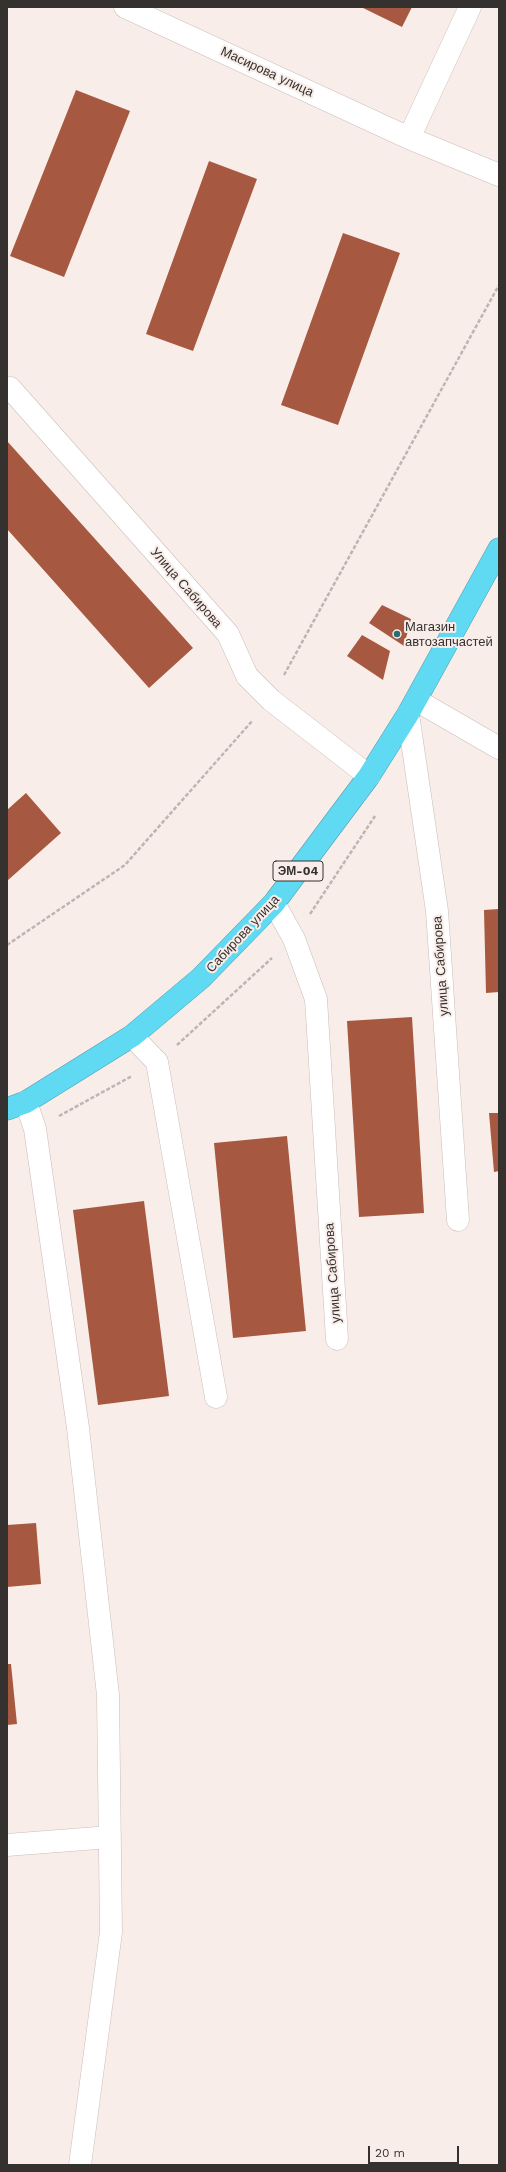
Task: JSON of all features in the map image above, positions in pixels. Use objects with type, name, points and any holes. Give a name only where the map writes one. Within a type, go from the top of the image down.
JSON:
[{"type":"highway","name":"Сабирова улица","points":[[17,1105],[132,1036],[202,978],[274,904],[369,776],[412,707],[499,549]]},
{"type":"street","name":"Масирова улица","points":[[125,7],[409,138],[499,175]]},
{"type":"street","points":[[409,138],[470,7]]},
{"type":"street","name":"Улица Сабирова","points":[[10,388],[228,634],[247,676],[271,700],[369,776]]},
{"type":"street","points":[[412,707],[499,748]]},
{"type":"street","name":"улица Сабирова","points":[[412,707],[437,911],[458,1220]]},
{"type":"street","name":"улица Сабирова","points":[[274,904],[294,939],[316,999],[337,1339]]},
{"type":"street","points":[[132,1036],[157,1062],[216,1398]]},
{"type":"street","points":[[17,1105],[35,1129],[82,1467],[108,1695],[111,1932],[80,2165]]},
{"type":"street","points":[[7,1845],[110,1837]]},
{"type":"path","points":[[7,945],[125,865],[271,700],[499,285]]},
{"type":"building","points":[[361,7],[412,7],[402,27]]},
{"type":"building","points":[[76,90],[130,111],[64,277],[10,256]]},
{"type":"building","points":[[209,161],[257,179],[193,351],[146,334]]},
{"type":"building","points":[[343,233],[400,253],[338,425],[281,405]]},
{"type":"building","points":[[7,441],[193,648],[149,688],[7,529]]},
{"type":"building","name":"Магазин автозапчастей","points":[[382,605],[411,619],[404,646],[369,623]]},
{"type":"building","points":[[362,635],[390,651],[383,680],[347,656]]},
{"type":"building","points":[[26,793],[61,833],[7,881],[7,810]]},
{"type":"building","points":[[499,909],[499,992],[486,993],[484,910]]},
{"type":"building","points":[[412,1017],[424,1213],[359,1217],[347,1021]]},
{"type":"building","points":[[489,1113],[499,1113],[499,1171],[494,1172]]},
{"type":"building","points":[[287,1136],[306,1331],[233,1338],[214,1143]]},
{"type":"building","points":[[144,1201],[169,1396],[98,1405],[73,1210]]},
{"type":"building","points":[[36,1523],[41,1584],[7,1587],[7,1525]]},
{"type":"building","points":[[7,1664],[11,1664],[17,1724],[7,1725]]},
{"type":"place","name":"Магазин автозапчастей","points":[[397,634]]}]
